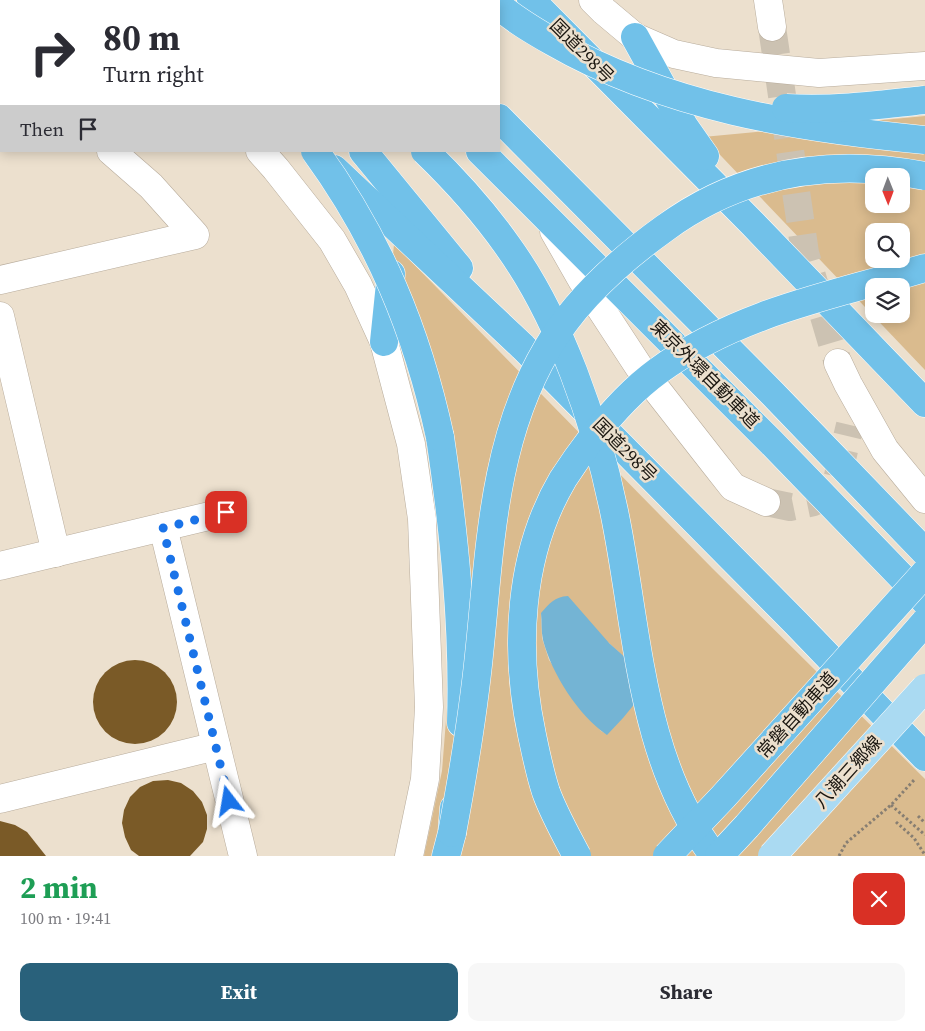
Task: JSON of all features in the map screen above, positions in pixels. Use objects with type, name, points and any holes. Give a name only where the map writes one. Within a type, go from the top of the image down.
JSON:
[{"type":"highway","name":"国道298号","points":[[531,0],[753,224],[925,403]]},
{"type":"highway","points":[[500,7],[538,33],[572,53],[646,85],[743,113],[797,124],[848,133],[925,140]]},
{"type":"highway","points":[[635,37],[684,126],[753,224]]},
{"type":"highway","points":[[685,97],[751,107],[792,109],[868,107],[925,100]]},
{"type":"highway","name":"東京外環自動車道","points":[[500,119],[773,394],[925,552]]},
{"type":"highway","name":"国道298号","points":[[317,152],[395,228],[523,347],[796,623],[922,765]]},
{"type":"highway","points":[[317,152],[378,253],[400,302],[430,392],[440,437],[452,531],[462,689],[460,737],[449,844]]},
{"type":"highway","points":[[364,152],[523,347]]},
{"type":"highway","points":[[426,152],[456,182],[508,246],[530,281],[567,356],[590,422],[610,496],[649,711],[674,784],[688,816],[714,856]]},
{"type":"highway","name":"東京外環自動車道","points":[[481,152],[772,442],[925,601]]},
{"type":"highway","points":[[449,844],[471,720],[495,504],[504,458],[515,419],[530,382],[547,349],[572,312],[618,265],[646,241],[682,216],[732,189],[765,178],[833,168],[871,169],[925,176]]},
{"type":"highway","points":[[384,342],[395,228]]},
{"type":"highway","points":[[577,856],[546,792],[536,759],[523,684],[522,646],[529,574],[537,540],[563,480],[607,418],[630,393],[659,370],[694,348],[762,316],[801,302],[925,268]]},
{"type":"highway","name":"常磐自動車道","points":[[667,856],[723,797],[925,573]]},
{"type":"highway","name":"常磐自動車道","points":[[719,856],[925,622]]},
{"type":"main road","name":"八潮三郷線","points":[[772,856],[925,688]]},
{"type":"street","points":[[593,0],[635,37],[674,54],[716,63],[819,73],[925,66]]},
{"type":"street","points":[[768,0],[772,27]]},
{"type":"street","points":[[0,280],[195,235],[150,186],[112,152]]},
{"type":"street","points":[[261,152],[332,240],[358,285],[384,342],[411,444],[422,519],[429,707],[425,779],[409,856]]},
{"type":"street","points":[[546,216],[582,280],[638,367],[733,487],[766,502]]},
{"type":"street","points":[[0,316],[56,553]]},
{"type":"street","points":[[850,425],[843,374],[885,450],[925,499]]},
{"type":"street","points":[[0,566],[226,512]]},
{"type":"street","points":[[163,528],[243,856]]},
{"type":"street","points":[[0,799],[216,746]]},
{"type":"path","points":[[839,856],[846,843],[891,805],[922,765]]},
{"type":"path","points":[[891,805],[925,836]]},
{"type":"path","points":[[918,816],[925,823]]},
{"type":"path","points":[[896,822],[914,838],[925,855]]},
{"type":"shaded area","points":[[925,116],[925,370],[880,323],[910,323],[910,278],[865,278],[865,307],[703,137]]},
{"type":"shaded area","points":[[394,244],[712,568],[925,779],[925,856],[424,856],[442,771],[449,682],[444,543],[413,368],[387,322]],"holes":[[[541,613],[609,643],[637,669],[607,734],[601,731],[549,660],[542,638]]]},
{"type":"water","points":[[568,596],[609,643],[637,668],[641,696],[607,735],[596,727],[576,705],[560,680],[543,640],[541,613],[556,599]]},
{"type":"building","points":[[127,660],[143,660],[159,667],[170,678],[177,694],[174,718],[165,732],[159,737],[143,744],[127,744],[111,737],[100,726],[93,710],[93,694],[100,678],[111,667]]},
{"type":"building","points":[[168,780],[181,783],[193,791],[202,802],[207,815],[207,829],[203,842],[190,856],[139,856],[131,850],[125,837],[122,823],[124,810],[130,797],[140,787],[153,781]]},
{"type":"building","points":[[0,821],[15,825],[27,832],[46,856],[0,856]]},
{"type":"tunnel","points":[[772,27],[805,253],[838,363]]},
{"type":"tunnel","points":[[766,502],[790,507],[814,502],[837,480],[850,425]]},
{"type":"route","points":[[226,512],[163,528],[229,801]]}]
